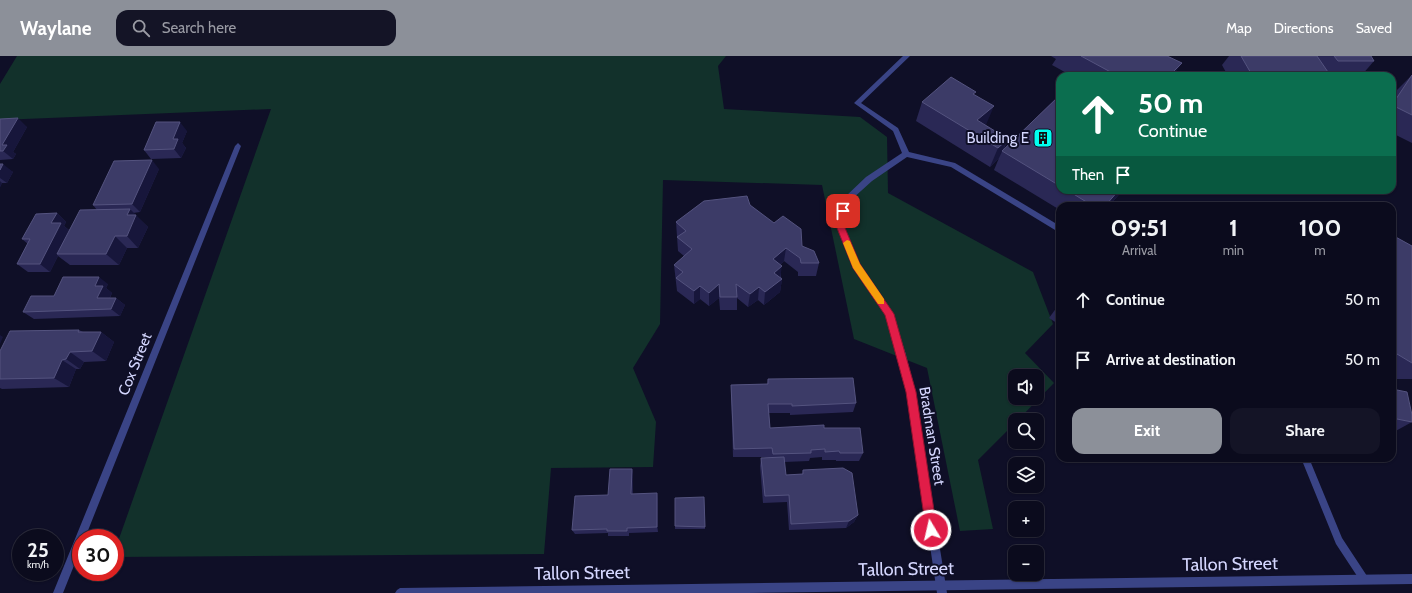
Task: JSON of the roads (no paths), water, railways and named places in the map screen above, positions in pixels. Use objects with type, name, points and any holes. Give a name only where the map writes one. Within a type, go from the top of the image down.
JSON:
[{"type":"street","points":[[907,56],[857,103],[896,130],[906,154],[953,166],[1056,228]]},
{"type":"street","name":"Cox Street","points":[[58,593],[238,146]]},
{"type":"street","name":"Bradman Street","points":[[906,154],[869,179],[848,199],[839,223],[856,265],[890,314],[902,355],[911,392],[941,589]]},
{"type":"street","points":[[1307,462],[1339,541],[1364,579]]},
{"type":"street","name":"Tallon Street","points":[[400,593],[941,589],[1412,578]]},
{"type":"place","name":"Building E","points":[[1043,138]]}]
